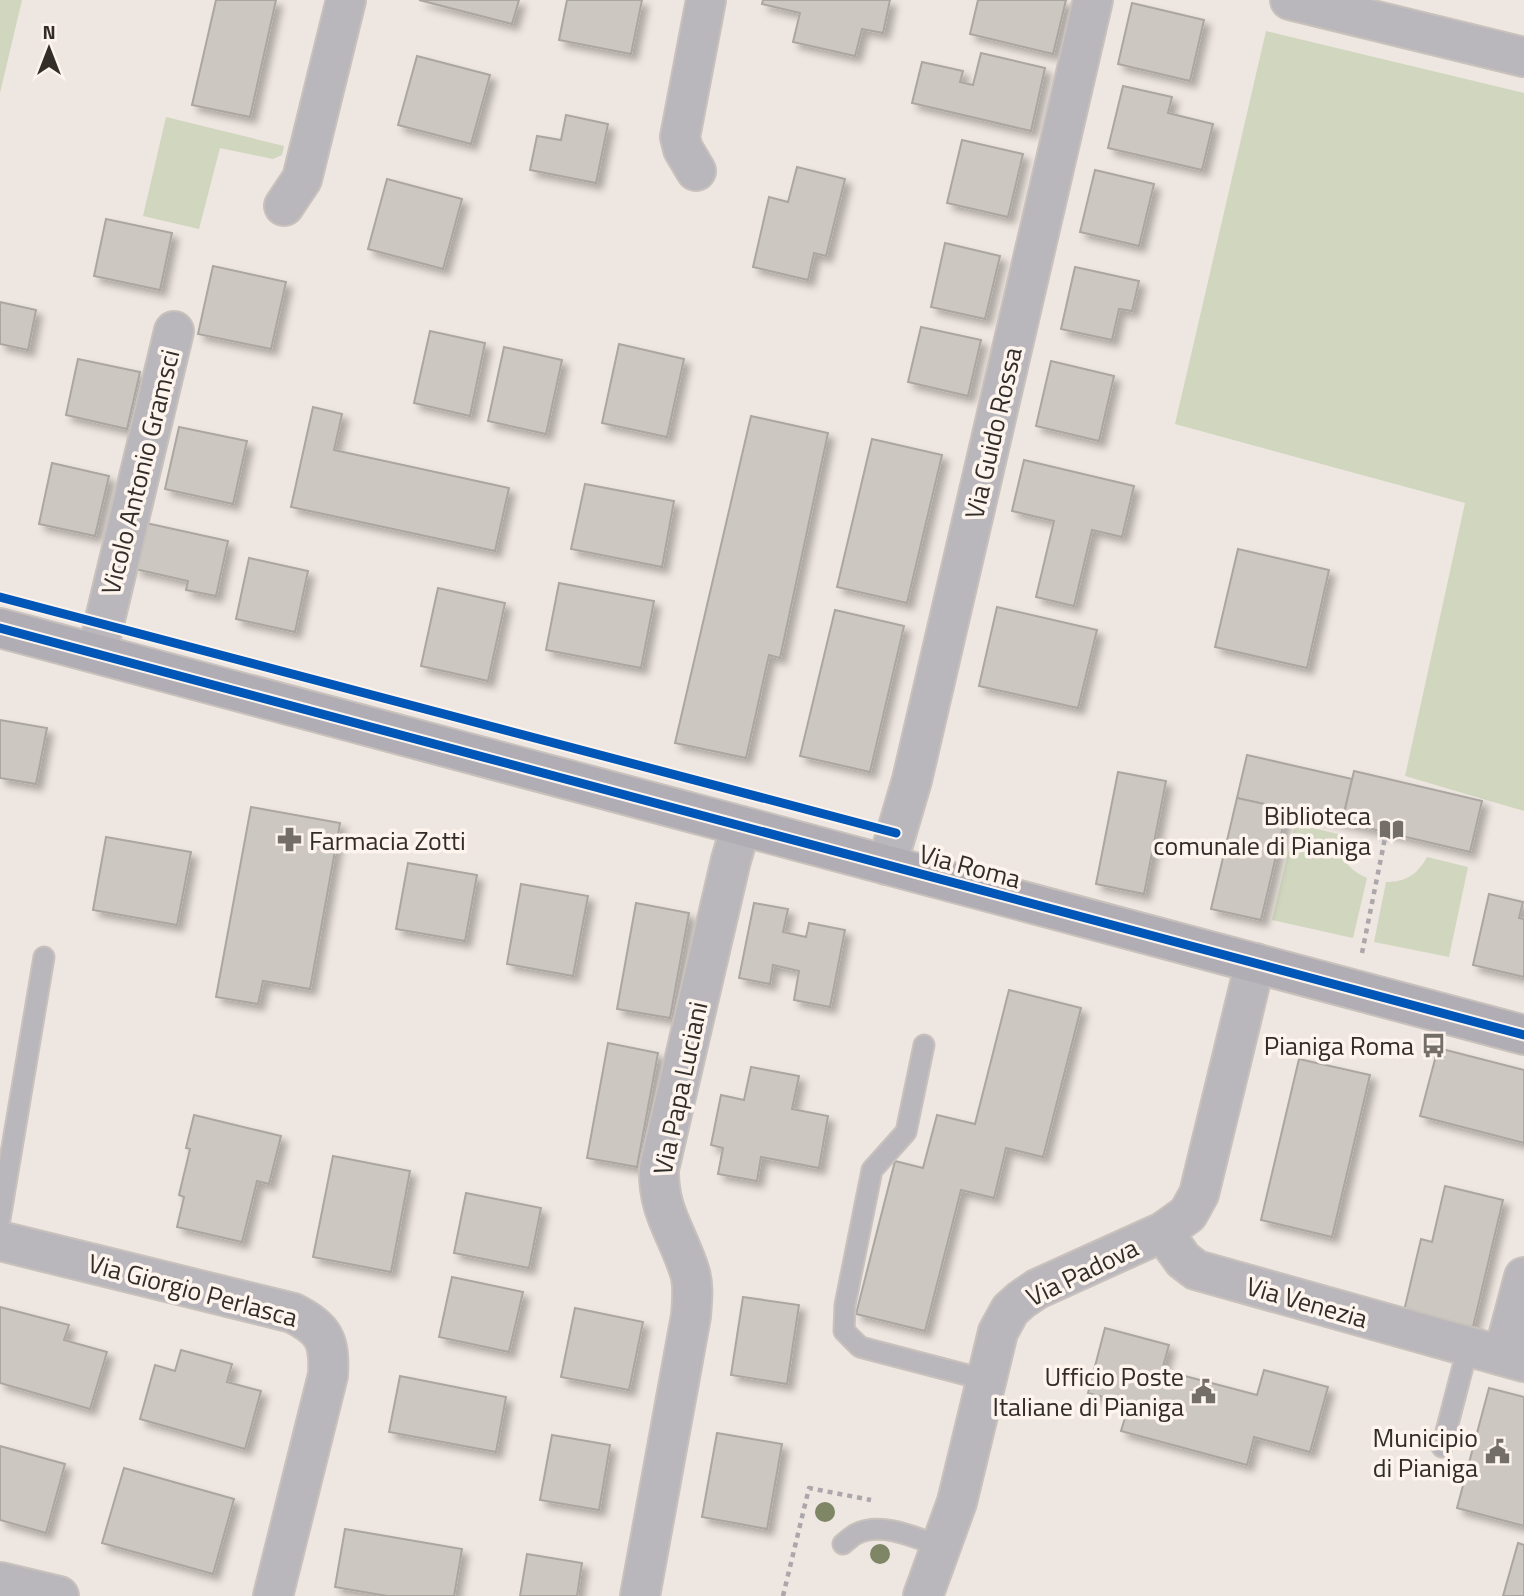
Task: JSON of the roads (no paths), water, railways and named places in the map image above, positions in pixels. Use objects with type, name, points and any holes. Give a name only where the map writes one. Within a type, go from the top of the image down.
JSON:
[{"type":"street","points":[[284,206],[302,178],[346,0]]},
{"type":"street","points":[[696,172],[683,149],[680,137],[706,0]]},
{"type":"street","name":"Via Guido Rossa","points":[[887,865],[912,780],[1093,0]]},
{"type":"street","points":[[1290,0],[1392,12],[1524,57]]},
{"type":"street","name":"Vicolo Antonio Gramsci","points":[[97,653],[174,331]]},
{"type":"street","name":"Via Roma","points":[[0,628],[1524,1035]]},
{"type":"street","name":"Via Papa Luciani","points":[[640,1596],[693,1293],[690,1273],[661,1201],[659,1169],[741,826]]},
{"type":"street","name":"Via Padova","points":[[923,1596],[942,1547],[963,1477],[998,1332],[1010,1310],[1037,1289],[1163,1233],[1188,1214],[1199,1194],[1203,1133],[1255,963]]},
{"type":"street","name":"Via Venezia","points":[[1163,1233],[1183,1260],[1196,1270],[1498,1355]]},
{"type":"street","name":"Via Giorgio Perlasca","points":[[0,1241],[293,1313],[313,1323],[325,1338],[329,1357],[328,1375],[273,1596]]},
{"type":"street","points":[[1498,1355],[1524,1278]]},
{"type":"street","points":[[0,1582],[59,1596]]},
{"type":"lane","points":[[0,1219],[44,957]]},
{"type":"lane","points":[[924,1045],[906,1132],[872,1170],[845,1305],[844,1331],[860,1347],[967,1375]]},
{"type":"lane","points":[[1442,1447],[1498,1355]]},
{"type":"lane","points":[[843,1544],[857,1533],[879,1529],[942,1547]]},
{"type":"place","name":"Biblioteca comunale di Pianiga","points":[[1391,830]]},
{"type":"place","name":"Farmacia Zotti","points":[[289,840]]},
{"type":"place","name":"Pianiga Roma","points":[[1434,1045]]},
{"type":"place","name":"Ufficio Poste Italiane di Pianiga","points":[[1204,1391]]},
{"type":"place","name":"Municipio di Pianiga","points":[[1498,1452]]}]
